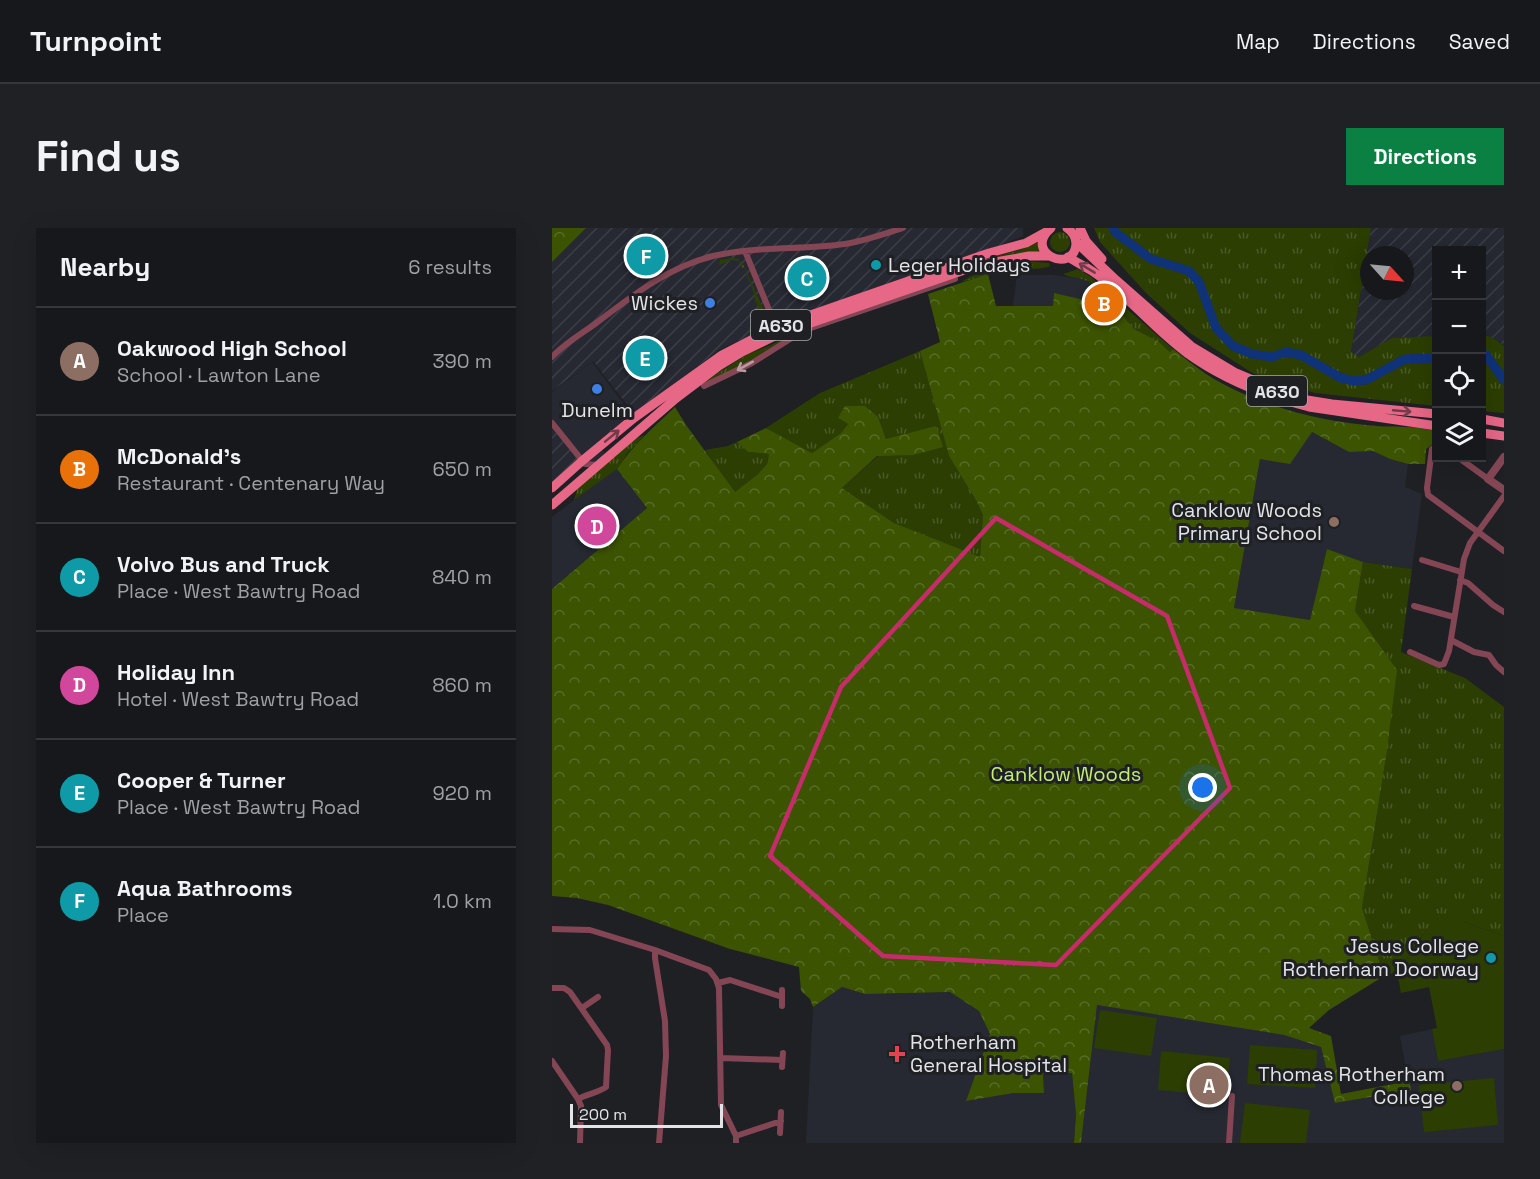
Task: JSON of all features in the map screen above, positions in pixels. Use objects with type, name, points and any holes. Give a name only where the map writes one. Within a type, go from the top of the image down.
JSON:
[{"type":"main road","name":"A630","points":[[1072,229],[1076,242],[1142,303],[1191,346],[1236,374],[1307,400],[1432,414]]},
{"type":"main road","name":"A630","points":[[1072,229],[1142,303]]},
{"type":"main road","name":"A630","points":[[1048,230],[1043,246],[1049,256]]},
{"type":"main road","name":"A630","points":[[552,488],[634,418],[722,355],[776,327],[989,253],[1026,243],[1048,230]]},
{"type":"main road","points":[[1068,257],[1074,251],[1076,242]]},
{"type":"main road","name":"A630","points":[[552,505],[674,399],[742,352],[772,337],[979,265],[1029,256],[1049,256],[1058,259],[1068,257],[1092,271],[1186,352],[1247,387],[1309,407],[1432,425]]},
{"type":"main road","points":[[955,279],[963,277],[979,265]]},
{"type":"main road","points":[[674,399],[704,386]]},
{"type":"main road","points":[[1486,420],[1501,424]]},
{"type":"main road","points":[[1486,434],[1504,436]]},
{"type":"street","points":[[552,357],[651,282],[682,267],[713,256],[745,251],[846,244],[883,231],[903,228]]},
{"type":"street","points":[[745,251],[776,327]]},
{"type":"street","points":[[704,386],[752,363],[798,334],[812,328],[955,279]]},
{"type":"street","points":[[552,423],[582,461],[589,465],[599,465]]},
{"type":"street","points":[[1432,449],[1428,495],[1504,551]]},
{"type":"street","points":[[1488,479],[1504,457]]},
{"type":"street","points":[[1465,462],[1504,490]]},
{"type":"street","points":[[1410,652],[1443,665],[1447,659],[1461,572],[1467,551],[1504,496]]},
{"type":"street","points":[[1422,560],[1461,572]]},
{"type":"street","points":[[1460,580],[1468,583],[1504,612]]},
{"type":"street","points":[[1414,606],[1454,617]]},
{"type":"street","points":[[1450,640],[1474,652],[1489,655],[1504,672]]},
{"type":"street","points":[[552,929],[583,929],[655,950],[709,970],[718,983],[721,1105],[736,1139],[781,1121]]},
{"type":"street","points":[[655,950],[665,1021],[666,1056],[660,1143]]},
{"type":"street","points":[[718,983],[730,980],[782,994],[782,1006]]},
{"type":"street","points":[[552,988],[568,990],[607,1045],[606,1087],[578,1099]]},
{"type":"street","points":[[582,1008],[597,997]]},
{"type":"street","points":[[721,1058],[783,1060]]},
{"type":"street","points":[[552,1061],[578,1099],[582,1111],[580,1143]]},
{"type":"street","points":[[1229,1143],[1232,1096]]},
{"type":"street","points":[[780,1133],[781,1112]]},
{"type":"highlighted area","points":[[996,518],[1167,616],[1230,788],[1056,965],[883,956],[770,856],[841,687]]},
{"type":"shaded area","points":[[586,228],[1023,228],[1023,236],[984,252],[759,331],[719,350],[634,414],[593,361],[552,391],[552,262]]},
{"type":"shaded area","points":[[1371,228],[1504,228],[1504,347],[1486,335],[1486,246],[1432,246],[1432,336],[1392,338],[1359,357],[1351,353],[1360,297],[1360,300],[1414,300],[1414,246],[1368,246]]},
{"type":"shaded area","points":[[1017,275],[1078,278],[1108,293],[1119,301],[1122,307],[1109,320],[1089,301],[1054,293],[1053,306],[1013,306]]},
{"type":"shaded area","points":[[592,362],[632,415],[597,443],[647,508],[552,589],[552,517],[574,500],[597,472],[552,420],[552,392]]},
{"type":"shaded area","points":[[552,426],[578,460],[552,484]]},
{"type":"shaded area","name":"Canklow Woods Primary School","points":[[1311,432],[1349,452],[1373,451],[1408,464],[1405,487],[1422,494],[1412,569],[1363,562],[1327,549],[1310,620],[1234,608],[1260,459]]},
{"type":"shaded area","name":"Rotherham General Hospital","points":[[842,987],[865,994],[950,992],[979,1011],[990,1034],[966,1101],[1014,1093],[1044,1093],[1043,1074],[1072,1073],[1076,1114],[1074,1143],[806,1143],[813,1007]]},
{"type":"shaded area","points":[[1097,1005],[1284,1035],[1321,1047],[1335,1103],[1410,1090],[1400,1036],[1432,1029],[1438,1061],[1504,1049],[1504,1143],[1081,1143]]},
{"type":"green space","points":[[552,228],[586,228],[552,262]]},
{"type":"green space","points":[[1094,228],[1371,228],[1368,246],[1360,246],[1360,296],[1351,352],[1359,357],[1392,338],[1432,336],[1432,406],[1315,393],[1254,374],[1190,333],[1146,293],[1100,242]]},
{"type":"green space","points":[[1060,232],[1067,235],[1070,242],[1067,249],[1060,252],[1053,249],[1050,242],[1053,235]]},
{"type":"green space","points":[[1039,242],[1041,252],[998,259],[997,256]]},
{"type":"green space","points":[[738,259],[744,266],[766,315],[766,324],[751,335],[749,328],[761,322],[758,314],[760,312],[744,267],[742,268],[739,261],[732,260],[719,265],[720,260]]},
{"type":"green space","points":[[1027,261],[1049,263],[1050,266],[1032,269],[1015,263]]},
{"type":"green space","points":[[1000,265],[1010,269],[962,282],[970,277]]},
{"type":"green space","points":[[1078,269],[1100,285],[1098,287],[1063,274]]},
{"type":"green space","name":"Canklow Woods","points":[[988,274],[996,306],[1053,306],[1054,293],[1089,301],[1109,320],[1119,311],[1134,329],[1158,341],[1170,352],[1173,349],[1206,374],[1245,395],[1266,403],[1333,421],[1432,430],[1432,445],[1426,449],[1425,464],[1408,464],[1373,451],[1349,452],[1312,432],[1290,464],[1260,459],[1234,608],[1310,620],[1327,549],[1363,562],[1355,611],[1397,670],[1362,908],[1384,976],[1329,1010],[1309,1028],[1331,1036],[1341,1094],[1409,1081],[1411,1090],[1335,1103],[1321,1047],[1284,1035],[1097,1005],[1081,1143],[1074,1143],[1076,1114],[1072,1073],[1043,1074],[1044,1093],[1014,1093],[966,1101],[990,1034],[979,1011],[950,992],[865,994],[842,987],[813,1007],[810,999],[801,991],[799,967],[730,949],[608,905],[577,898],[552,896],[552,589],[647,508],[617,469],[637,444],[675,407],[735,492],[767,464],[769,454],[748,452],[737,442],[766,428],[812,453],[841,433],[848,424],[838,418],[845,406],[865,406],[878,417],[886,439],[936,426],[943,447],[913,455],[877,456],[842,488],[894,523],[980,557],[983,515],[949,456],[920,351],[940,342],[928,294]]},
{"type":"green space","points":[[1108,293],[1120,300],[1126,308],[1173,349],[1170,352],[1158,341],[1134,329],[1119,311],[1122,307],[1119,301]]},
{"type":"green space","points":[[794,333],[740,367],[699,385],[748,354]]},
{"type":"green space","points":[[1486,336],[1504,347],[1504,413],[1486,411]]},
{"type":"green space","points":[[920,351],[949,456],[983,515],[980,558],[894,523],[842,488],[878,456],[886,439],[878,417],[838,418],[848,424],[841,433],[812,453],[766,428],[820,393]]},
{"type":"green space","points":[[645,435],[627,454],[617,469],[574,500],[578,487],[634,439]]},
{"type":"green space","points":[[737,442],[748,452],[769,454],[767,464],[734,493],[705,450]]},
{"type":"green space","points":[[1363,562],[1412,569],[1401,652],[1465,678],[1504,707],[1504,936],[1464,922],[1428,928],[1397,972],[1384,976],[1362,908],[1386,757],[1355,611]]},
{"type":"green space","points":[[1464,922],[1504,936],[1504,1049],[1438,1061],[1432,1029],[1437,1028],[1429,987],[1401,993],[1397,972],[1428,928],[1439,923]]},
{"type":"green space","points":[[1100,1010],[1157,1018],[1151,1056],[1094,1048]]},
{"type":"green space","points":[[1250,1045],[1317,1050],[1315,1088],[1247,1084]]},
{"type":"green space","points":[[1161,1051],[1230,1058],[1226,1096],[1158,1090]]},
{"type":"green space","points":[[1494,1078],[1498,1125],[1424,1132],[1419,1085]]},
{"type":"green space","points":[[1245,1103],[1310,1110],[1306,1143],[1240,1143]]},
{"type":"waterway","points":[[1113,228],[1115,232],[1151,259],[1189,271],[1199,282],[1216,328],[1233,346],[1252,354],[1272,357],[1286,352],[1301,355],[1341,378],[1354,381],[1366,380],[1405,359],[1432,358]]},
{"type":"waterway","points":[[1484,354],[1504,380]]},
{"type":"place","name":"Aqua Bathrooms","points":[[646,256]]},
{"type":"place","name":"Leger Holidays","points":[[876,265]]},
{"type":"place","name":"Volvo Bus and Truck","points":[[807,278]]},
{"type":"place","name":"Wickes","points":[[710,303]]},
{"type":"place","name":"McDonald's","points":[[1104,303]]},
{"type":"place","name":"Cooper & Turner","points":[[645,358]]},
{"type":"place","name":"Dunelm","points":[[597,389]]},
{"type":"place","name":"Canklow Woods Primary School","points":[[1334,522]]},
{"type":"place","name":"Holiday Inn","points":[[597,526]]},
{"type":"place","name":"Jesus College Rotherham Doorway","points":[[1491,958]]},
{"type":"place","name":"Rotherham General Hospital","points":[[897,1054]]},
{"type":"place","name":"Oakwood High School","points":[[1209,1085]]},
{"type":"place","name":"Thomas Rotherham College","points":[[1457,1086]]}]
